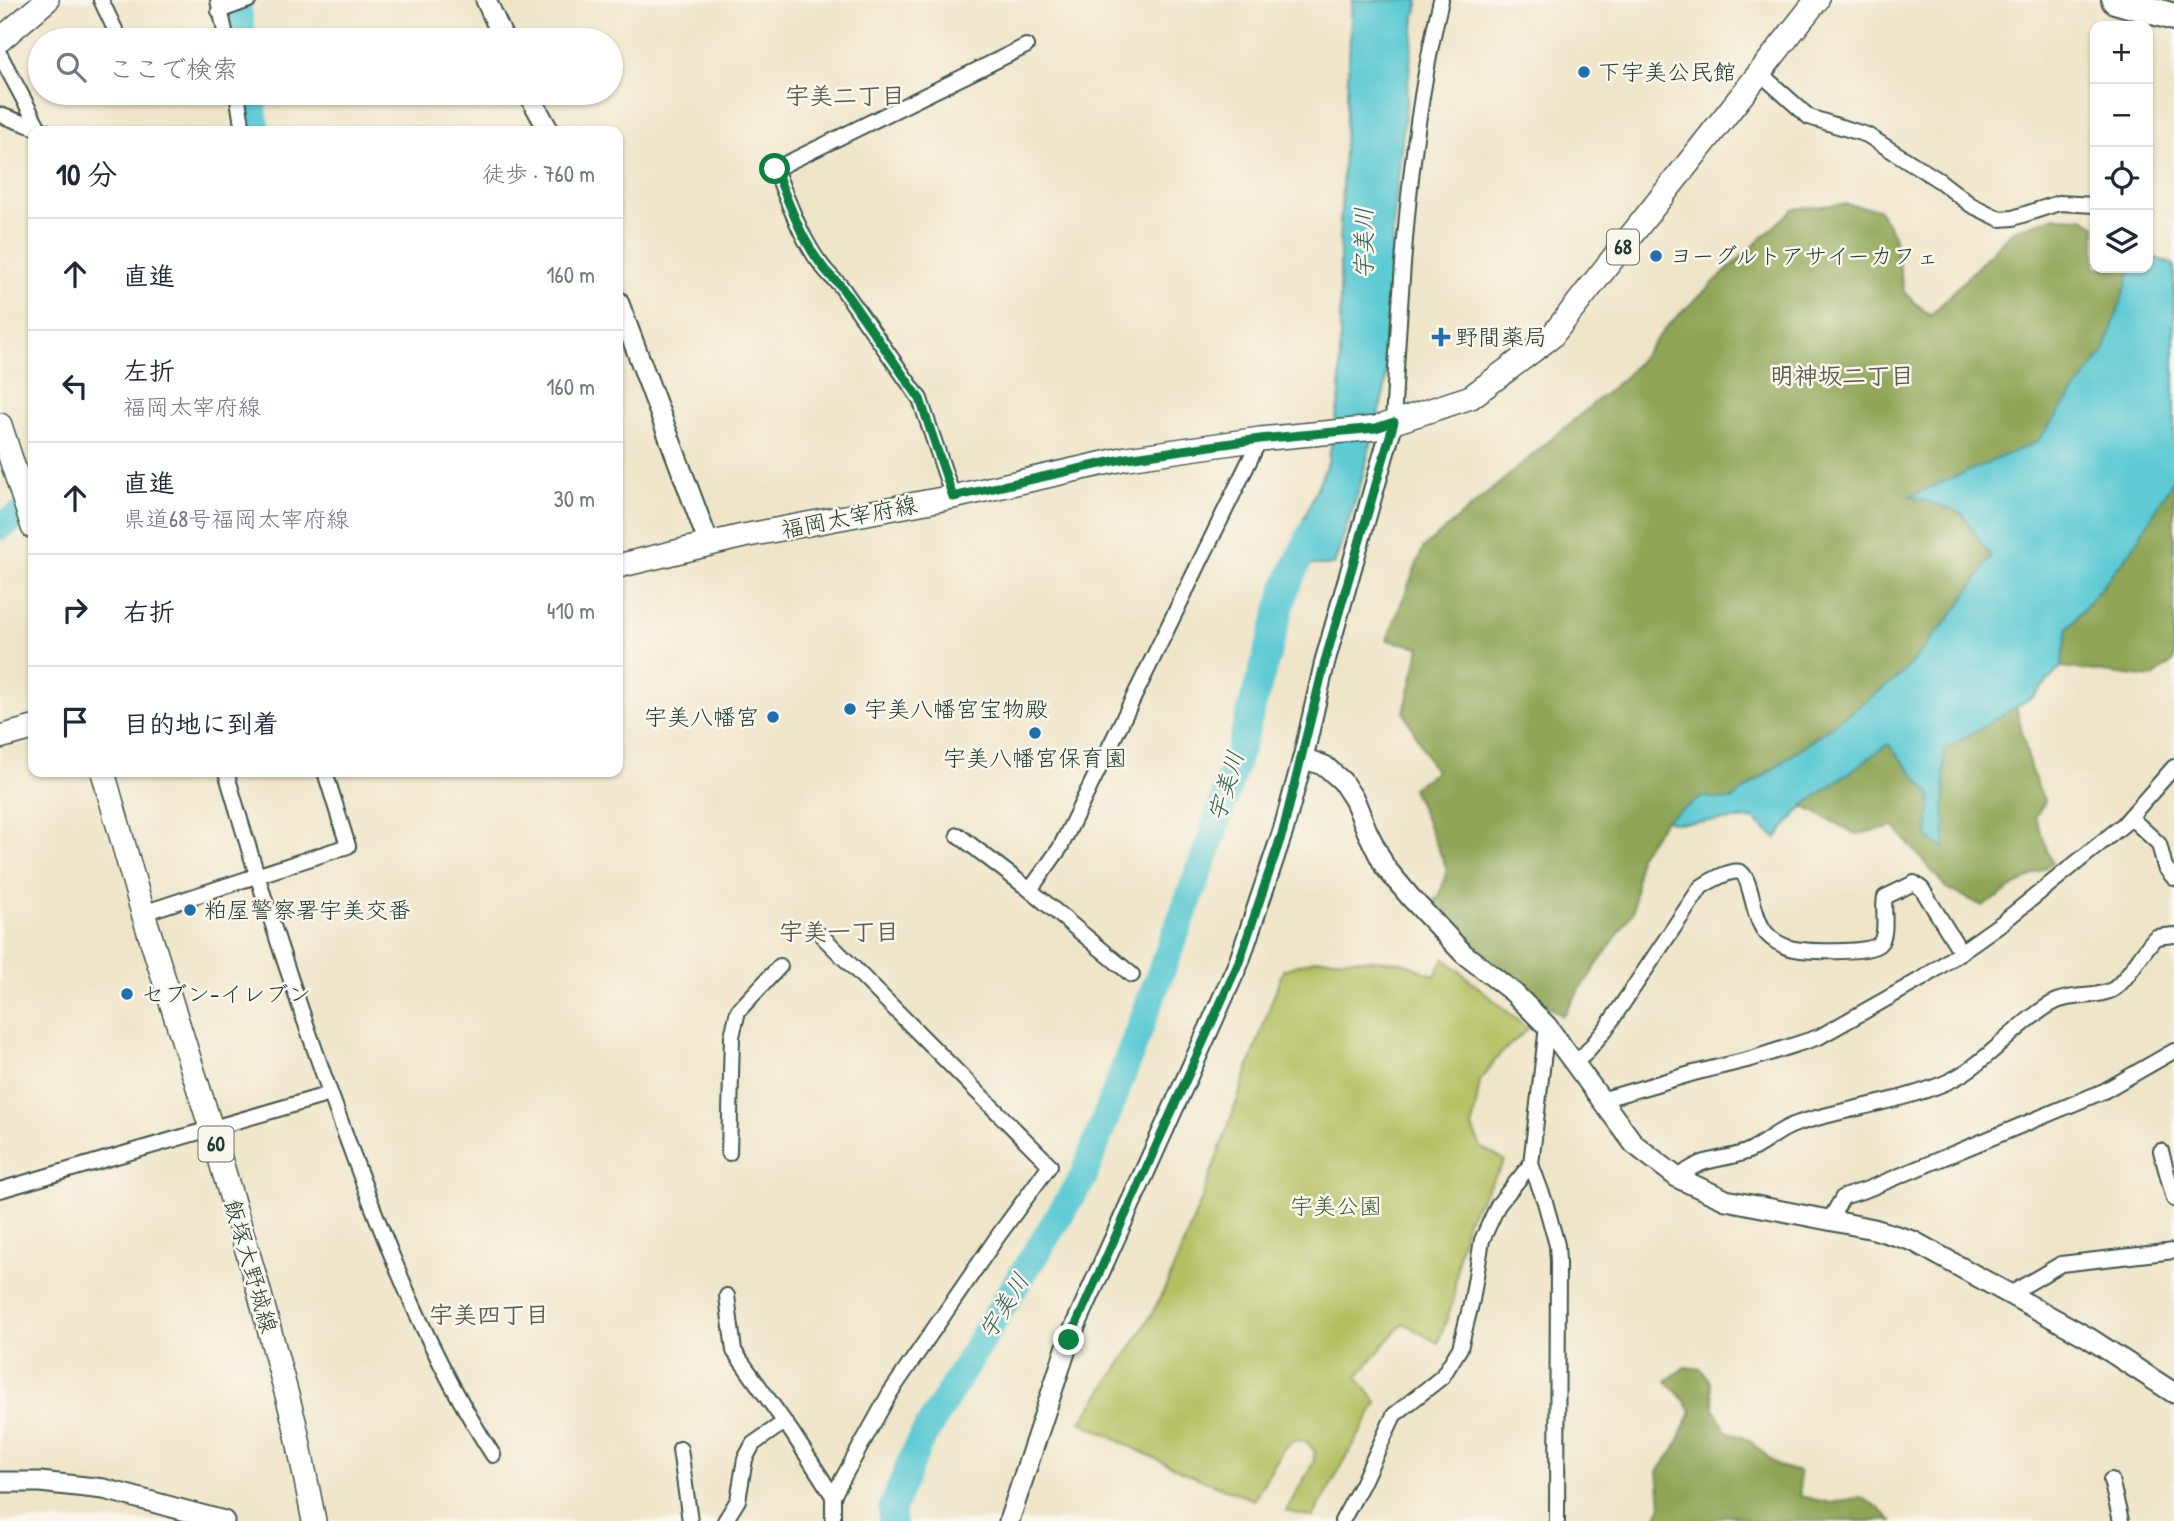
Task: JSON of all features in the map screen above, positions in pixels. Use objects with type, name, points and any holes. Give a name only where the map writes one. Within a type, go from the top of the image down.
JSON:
[{"type":"highway","points":[[2115,0],[2174,17]]},
{"type":"main road","points":[[0,40],[47,0]]},
{"type":"main road","name":"68","points":[[1385,425],[1471,397],[1551,337],[1817,0]]},
{"type":"main road","points":[[0,425],[26,491]]},
{"type":"main road","name":"福岡太宰府線","points":[[623,565],[709,544],[953,497],[1127,458],[1385,425]]},
{"type":"main road","points":[[0,737],[28,730]]},
{"type":"main road","name":"飯塚大野城線","points":[[104,777],[143,913],[211,1128],[295,1425],[314,1521]]},
{"type":"street","points":[[101,0],[114,28]]},
{"type":"street","points":[[225,28],[221,7],[249,0]]},
{"type":"street","points":[[486,0],[499,28]]},
{"type":"street","points":[[1009,1521],[1069,1340],[1239,962],[1283,831],[1385,425],[1408,205],[1430,48],[1441,0]]},
{"type":"street","points":[[953,497],[920,399],[846,294],[824,272],[804,239],[775,169],[1026,46]]},
{"type":"street","points":[[0,55],[40,126]]},
{"type":"street","points":[[1761,74],[1809,117],[1867,135],[1940,181],[1971,205],[2000,219],[2013,218],[2059,203],[2090,205]]},
{"type":"street","points":[[239,105],[242,126]]},
{"type":"street","points":[[535,105],[546,126]]},
{"type":"street","points":[[0,116],[30,126]]},
{"type":"street","points":[[623,315],[709,544]]},
{"type":"street","points":[[1030,890],[1060,848],[1260,439]]},
{"type":"street","points":[[1303,758],[1325,766],[1342,780],[1385,867],[1411,898],[1464,954],[1514,993],[1547,1026],[1634,1144],[1678,1178],[1726,1200],[1874,1229],[1913,1241],[2089,1338],[2174,1393]]},
{"type":"street","points":[[1601,1100],[1751,1059],[1819,1037],[1925,977],[2003,922],[2130,817],[2174,768]]},
{"type":"street","points":[[227,777],[256,877],[330,1094],[379,1227],[422,1330],[471,1422],[493,1455]]},
{"type":"street","points":[[143,913],[348,846],[327,777]]},
{"type":"street","points":[[2130,817],[2159,844],[2165,867],[2174,878]]},
{"type":"street","points":[[958,835],[1030,890],[1132,975]]},
{"type":"street","points":[[1575,1062],[1605,1030],[1700,887],[1715,878],[1742,873],[1748,882],[1758,923],[1778,943],[1811,951],[1870,949],[1880,943],[1884,936],[1885,897],[1914,883],[1922,889],[1961,952]]},
{"type":"street","points":[[1678,1178],[1690,1167],[1708,1159],[1754,1148],[1779,1129],[1871,1106],[1947,1082],[1970,1068],[2053,1002],[2113,990],[2156,937],[2174,935]]},
{"type":"street","points":[[822,936],[1050,1165],[890,1393],[833,1496],[833,1521]]},
{"type":"street","points":[[729,1153],[732,1036],[738,1011],[780,966]]},
{"type":"street","points":[[1547,1026],[1531,1164],[1557,1245],[1557,1521]]},
{"type":"street","points":[[1829,1221],[1843,1197],[2104,1091],[2174,1051]]},
{"type":"street","points":[[0,1190],[330,1094]]},
{"type":"street","points":[[2161,1152],[2174,1199]]},
{"type":"street","points":[[1342,1521],[1363,1484],[1394,1415],[1442,1377],[1460,1348],[1472,1300],[1482,1240],[1498,1205],[1531,1164]]},
{"type":"street","points":[[2010,1294],[2061,1264],[2174,1251]]},
{"type":"street","points":[[727,1296],[734,1351],[833,1496]]},
{"type":"street","points":[[725,1521],[738,1500],[745,1458],[753,1444],[783,1423]]},
{"type":"street","points":[[680,1449],[690,1521]]},
{"type":"street","points":[[2111,1480],[2121,1521]]},
{"type":"street","points":[[0,1482],[40,1482],[104,1489],[224,1521]]},
{"type":"green space","points":[[1843,204],[1878,209],[1894,235],[1904,292],[1930,316],[2013,230],[2055,217],[2083,218],[2090,222],[2090,273],[2130,273],[2105,352],[2037,442],[1911,496],[1962,513],[1991,557],[1959,607],[1901,675],[1730,800],[1703,797],[1665,820],[1639,856],[1633,912],[1562,1016],[1503,972],[1429,904],[1440,895],[1447,869],[1412,788],[1435,772],[1404,712],[1420,647],[1387,640],[1423,548],[1627,375],[1668,325],[1793,209]]},
{"type":"green space","points":[[2174,479],[2174,661],[2152,678],[2061,667],[2068,629],[2131,551]]},
{"type":"green space","points":[[2016,706],[2031,771],[2045,802],[2035,817],[2052,863],[1983,906],[1946,888],[1895,827],[1856,834],[1803,806],[1888,744],[1932,794],[1928,838],[1944,750]]},
{"type":"green space","name":"宇美公園","points":[[1444,958],[1528,1029],[1500,1054],[1480,1081],[1472,1128],[1481,1147],[1505,1161],[1467,1220],[1459,1252],[1453,1302],[1438,1343],[1403,1323],[1357,1377],[1377,1403],[1313,1517],[1286,1511],[1313,1463],[1315,1452],[1308,1443],[1295,1440],[1284,1448],[1254,1500],[1187,1474],[1081,1422],[1137,1338],[1166,1286],[1213,1169],[1283,970],[1316,959],[1354,959],[1401,962],[1435,976]]},
{"type":"green space","points":[[1685,1367],[1701,1369],[1711,1383],[1714,1408],[1726,1431],[1749,1440],[1778,1466],[1799,1472],[1800,1496],[1831,1503],[1860,1497],[1878,1507],[1892,1521],[1751,1521],[1728,1515],[1715,1521],[1656,1521],[1661,1504],[1658,1471],[1675,1449],[1691,1412],[1685,1401],[1666,1381]]},
{"type":"water","points":[[1352,0],[1419,0],[1393,226],[1385,388],[1360,486],[1334,565],[1284,565],[1328,462],[1340,396],[1340,228]]},
{"type":"water","points":[[2153,257],[2174,265],[2174,479],[2131,551],[2068,628],[2061,667],[2034,696],[1944,750],[1945,848],[1928,838],[1931,794],[1888,744],[1803,806],[1776,838],[1753,819],[1674,823],[1665,820],[1703,797],[1731,800],[1901,675],[1959,607],[1991,557],[1962,513],[1910,496],[2037,442],[2104,352],[2130,273],[2153,273]]},
{"type":"waterway","points":[[236,0],[241,28]]},
{"type":"waterway","points":[[253,105],[255,126]]},
{"type":"waterway","points":[[0,526],[28,511]]},
{"type":"waterway","name":"宇美川","points":[[892,1521],[892,1509],[918,1445],[1083,1178],[1209,845],[1286,588],[1312,531]]},
{"type":"place","name":"下宇美公民館","points":[[1584,72]]},
{"type":"place","name":"ヨーグルトアサイーカフェ","points":[[1656,256]]},
{"type":"place","name":"野間薬局","points":[[1441,337]]},
{"type":"place","name":"宇美八幡宮宝物殿","points":[[850,709]]},
{"type":"place","name":"宇美八幡宮","points":[[773,717]]},
{"type":"place","name":"宇美八幡宮保育園","points":[[1035,733]]},
{"type":"place","name":"粕屋警察署宇美交番","points":[[190,910]]},
{"type":"place","name":"セブン-イレブン","points":[[127,994]]},
{"type":"district","name":"宇美二丁目","points":[[845,96]]},
{"type":"district","name":"明神坂二丁目","points":[[1842,376]]},
{"type":"district","name":"宇美一丁目","points":[[839,932]]},
{"type":"district","name":"宇美四丁目","points":[[489,1315]]},
{"type":"route","points":[[775,169],[804,239],[824,272],[840,285],[920,399],[953,497],[1127,458],[1260,439],[1376,428],[1394,422],[1325,661],[1283,831],[1239,962],[1069,1340]]}]
